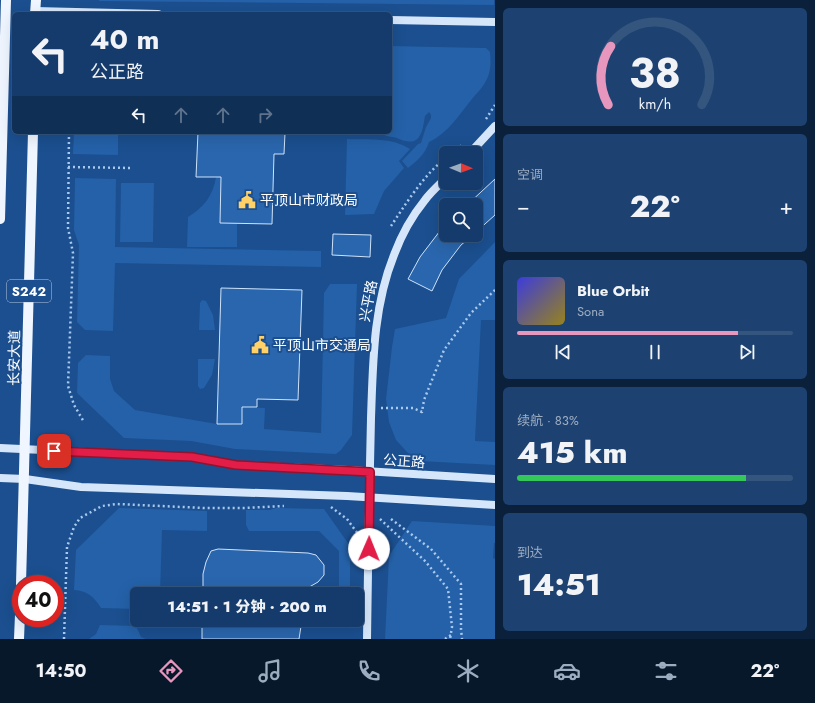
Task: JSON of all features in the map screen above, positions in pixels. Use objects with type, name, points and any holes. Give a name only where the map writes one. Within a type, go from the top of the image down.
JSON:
[{"type":"main road","points":[[0,219],[6,0]]},
{"type":"main road","points":[[35,12],[36,0]]},
{"type":"main road","points":[[392,20],[495,22]]},
{"type":"main road","points":[[476,146],[495,126]]},
{"type":"main road","name":"长安大道","points":[[21,575],[26,449],[33,134]]},
{"type":"main road","name":"兴平路","points":[[367,639],[374,343],[386,278],[394,254],[407,228],[426,199],[439,185]]},
{"type":"main road","name":"公正路","points":[[0,448],[192,457],[236,465],[495,479]]},
{"type":"main road","points":[[0,478],[25,479],[81,487],[370,498],[495,505]]},
{"type":"main road","points":[[19,627],[19,639]]},
{"type":"path","points":[[69,134],[68,228],[74,253],[68,386],[74,405],[84,422]]},
{"type":"path","points":[[391,226],[412,195],[439,165]]},
{"type":"path","points":[[68,167],[132,168]]},
{"type":"path","points":[[372,408],[413,408],[422,412],[424,400],[444,350],[471,313],[495,290]]},
{"type":"path","points":[[64,639],[67,547],[74,527],[80,518],[102,506],[117,504],[204,508],[289,506]]},
{"type":"path","points":[[324,507],[332,507],[347,519],[359,536]]},
{"type":"path","points":[[380,519],[425,561],[448,589],[452,627],[450,639]]},
{"type":"path","points":[[391,519],[431,550],[460,584],[462,639]]},
{"type":"path","points":[[445,639],[451,635]]},
{"type":"shaded area","points":[[98,0],[494,0],[494,5],[100,1]]},
{"type":"shaded area","points":[[392,46],[486,48],[490,52],[490,69],[484,84],[448,129],[429,142],[421,156],[408,168],[402,161],[418,144],[421,143],[426,127],[431,118],[429,112],[425,116],[419,138],[411,142],[382,134],[392,134]]},
{"type":"shaded area","points":[[74,134],[118,134],[118,155],[73,154]]},
{"type":"shaded area","points":[[347,139],[388,141],[403,145],[410,149],[399,161],[404,168],[384,191],[374,214],[345,215]]},
{"type":"shaded area","points":[[216,177],[221,177],[237,223],[237,247],[187,247],[188,217],[199,209],[207,200],[213,190]]},
{"type":"shaded area","points":[[75,178],[116,179],[115,247],[321,251],[321,267],[115,263],[113,331],[85,330],[77,322],[79,245],[74,230]]},
{"type":"shaded area","points":[[121,183],[154,183],[153,242],[120,242]]},
{"type":"shaded area","points":[[495,242],[495,320],[481,320],[475,441],[495,442],[495,465],[419,461],[407,452],[396,440],[389,422],[386,399],[395,329],[446,318],[459,279]]},
{"type":"shaded area","points":[[330,284],[357,284],[352,435],[341,450],[336,454],[235,449],[191,441],[124,438],[77,393],[78,363],[86,355],[110,356],[110,379],[114,391],[135,410],[217,424],[241,424],[242,407],[265,408],[264,429],[321,433],[324,293]]},
{"type":"shaded area","points":[[202,300],[206,301],[213,315],[215,330],[199,330],[200,303]]},
{"type":"shaded area","points":[[198,359],[215,359],[212,375],[204,388],[200,389],[198,386]]},
{"type":"shaded area","points":[[119,508],[207,511],[207,531],[162,530],[160,587],[130,587],[130,609],[101,608],[87,593],[74,590],[76,550]]},
{"type":"shaded area","points":[[276,508],[324,509],[350,546],[350,587],[339,587],[339,551],[319,531],[249,531],[246,525],[246,510],[270,510]]},
{"type":"shaded area","points":[[412,521],[495,526],[493,558],[495,559],[495,639],[385,639],[389,556]]},
{"type":"shaded area","points":[[100,625],[130,626],[136,627],[141,637],[146,639],[89,639],[96,634]]},
{"type":"building","name":"平顶山市财政局","points":[[198,134],[285,134],[284,154],[274,154],[272,224],[220,223],[221,177],[196,177]]},
{"type":"building","points":[[495,179],[495,215],[483,226],[483,198],[475,198]]},
{"type":"building","points":[[439,232],[439,242],[465,242],[442,270],[432,291],[408,279],[420,257]]},
{"type":"building","points":[[333,234],[371,235],[370,257],[332,255]]},
{"type":"building","name":"平顶山市交通局","points":[[221,288],[302,290],[298,400],[257,399],[257,407],[242,407],[242,424],[217,424]]},
{"type":"building","points":[[218,549],[308,553],[316,555],[324,565],[324,575],[318,582],[309,587],[203,587],[203,574],[211,551]]},
{"type":"building","points":[[202,627],[301,627],[299,639],[202,639]]},
{"type":"place","name":"平顶山市财政局","points":[[247,200]]},
{"type":"place","name":"平顶山市交通局","points":[[260,345]]},
{"type":"route","points":[[54,451],[192,457],[236,465],[370,472],[369,549]]}]
